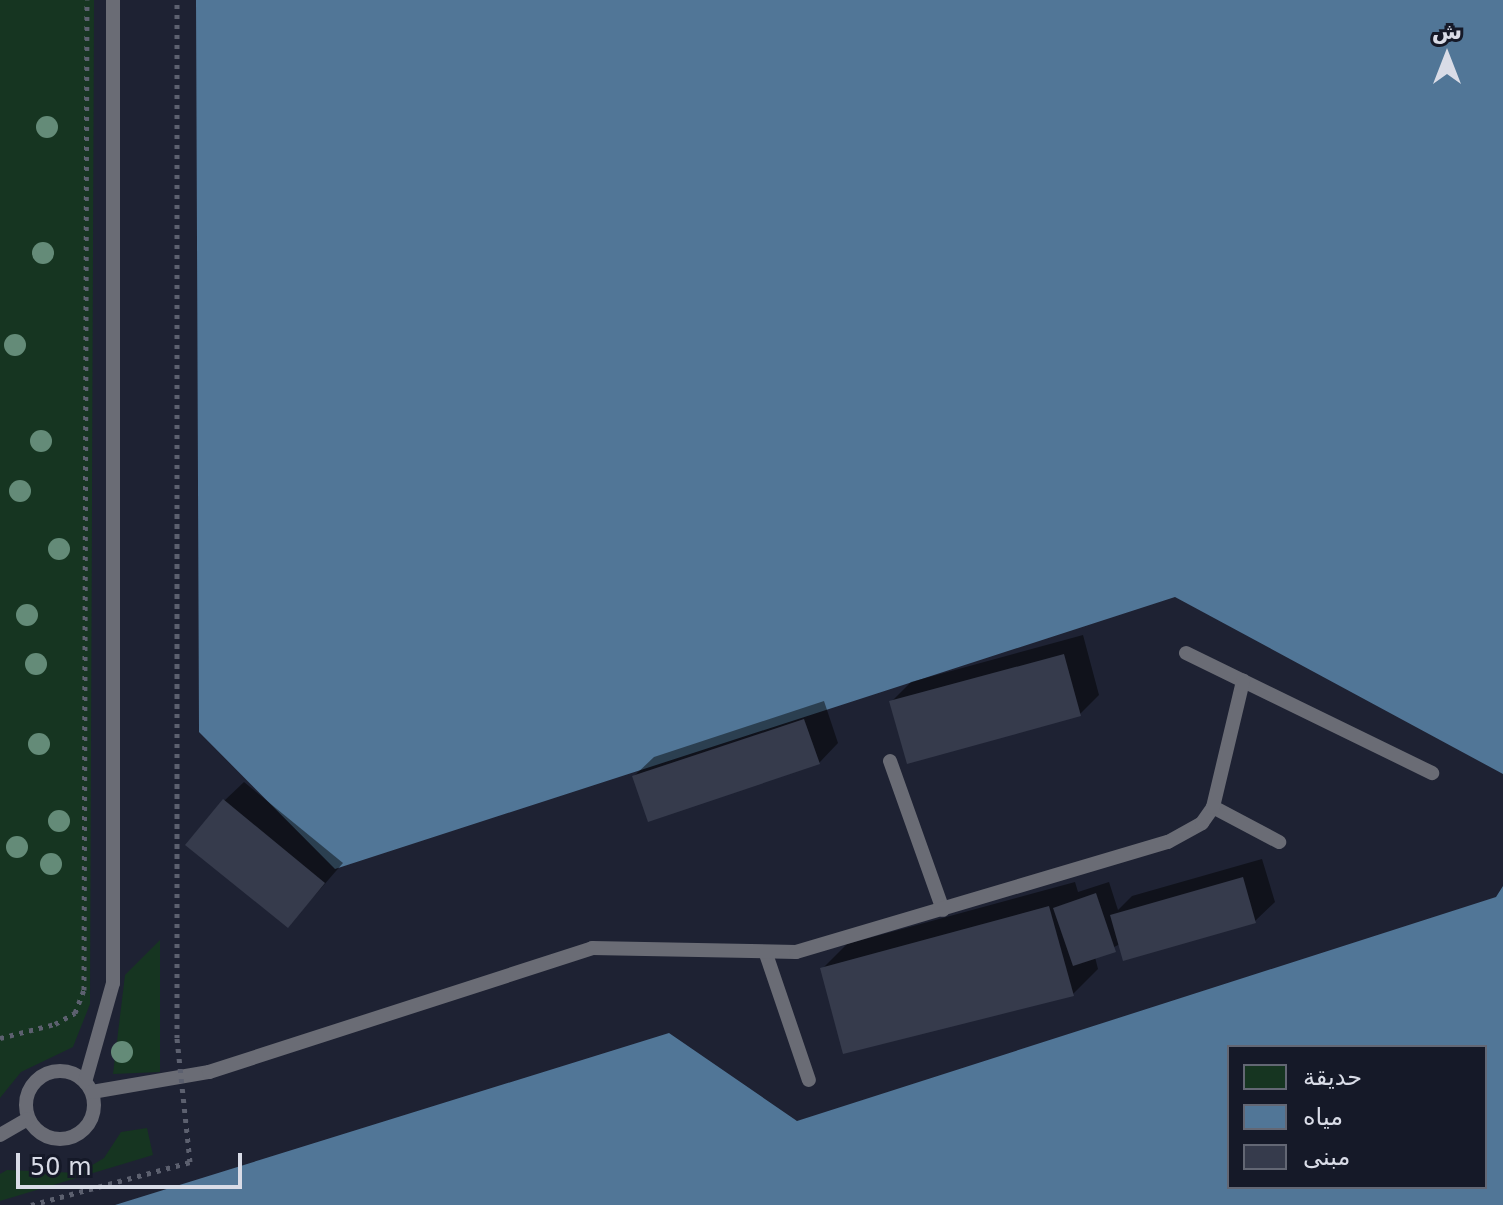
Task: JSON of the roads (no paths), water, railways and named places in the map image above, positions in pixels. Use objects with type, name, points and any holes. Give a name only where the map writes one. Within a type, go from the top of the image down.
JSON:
[{"type":"lane","points":[[28,1119],[56,1140],[79,1134],[93,1115],[88,1087],[113,983],[113,0]]},
{"type":"lane","points":[[1186,653],[1432,773]]},
{"type":"lane","points":[[28,1119],[27,1096],[41,1077],[64,1071],[88,1087],[180,1080],[592,948],[654,944],[766,954],[943,910],[1177,839],[1213,807],[1243,681]]},
{"type":"lane","points":[[890,761],[943,910]]},
{"type":"lane","points":[[1213,807],[1279,842]]},
{"type":"lane","points":[[766,954],[809,1080]]},
{"type":"lane","points":[[0,1135],[28,1119]]},
{"type":"water","points":[[196,0],[1503,0],[1503,774],[1175,597],[335,869],[199,732]]},
{"type":"water","points":[[1503,886],[1503,1205],[115,1205],[669,1033],[797,1121],[1496,897]]}]
